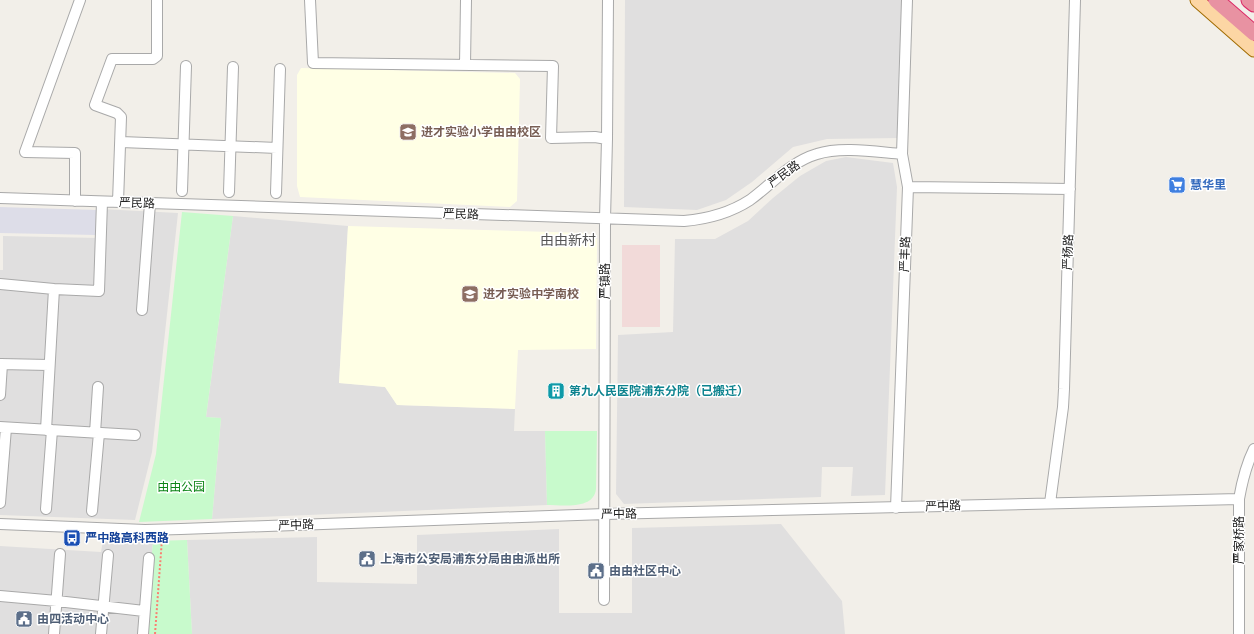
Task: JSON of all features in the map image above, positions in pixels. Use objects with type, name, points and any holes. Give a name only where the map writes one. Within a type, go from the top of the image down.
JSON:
[{"type":"highway","points":[[1249,0],[1254,4]]},
{"type":"highway","points":[[1222,5],[1254,33]]},
{"type":"main road","points":[[1197,0],[1254,50]]},
{"type":"street","points":[[75,201],[75,153],[25,152],[80,0]]},
{"type":"street","points":[[118,202],[122,119],[117,113],[95,105],[112,59],[156,58],[158,54],[157,0]]},
{"type":"street","points":[[310,0],[313,63],[553,66],[551,138],[595,137],[607,139]]},
{"type":"street","points":[[465,65],[466,0]]},
{"type":"street","name":"严镇路","points":[[604,600],[605,219],[608,0]]},
{"type":"street","name":"严丰路","points":[[896,508],[908,187],[902,154],[907,0]]},
{"type":"street","name":"严杨路","points":[[1050,503],[1063,407],[1064,389],[1075,0]]},
{"type":"street","points":[[182,191],[186,66]]},
{"type":"street","points":[[229,192],[233,68]]},
{"type":"street","points":[[276,193],[280,69]]},
{"type":"street","points":[[121,142],[278,148]]},
{"type":"street","name":"严民路","points":[[0,198],[605,219],[673,221],[700,220],[737,208],[750,200],[789,168],[817,154],[845,150],[902,154]]},
{"type":"street","points":[[908,187],[1070,189]]},
{"type":"street","points":[[0,284],[99,291],[102,202]]},
{"type":"street","points":[[142,310],[150,203]]},
{"type":"street","points":[[46,509],[49,430],[49,366],[54,289]]},
{"type":"street","points":[[0,395],[1,364],[49,366]]},
{"type":"street","points":[[92,511],[97,433],[98,387]]},
{"type":"street","points":[[0,503],[3,428],[135,435]]},
{"type":"street","name":"严家桥路","points":[[1239,634],[1239,499],[1247,465],[1254,449]]},
{"type":"street","name":"严中路","points":[[0,524],[163,530],[604,514],[1239,499]]},
{"type":"street","points":[[54,634],[60,554]]},
{"type":"street","points":[[101,634],[108,556]]},
{"type":"street","points":[[142,634],[150,558]]},
{"type":"street","points":[[0,596],[144,611]]},
{"type":"path","points":[[155,634],[163,530]]},
{"type":"shaded area","points":[[625,0],[902,0],[899,138],[827,139],[793,147],[752,182],[726,200],[697,210],[624,207]]},
{"type":"shaded area","name":"进才实验小学由由校区","points":[[301,68],[515,73],[520,79],[517,201],[510,207],[300,197],[297,186],[297,75]]},
{"type":"shaded area","points":[[846,157],[893,163],[897,187],[885,495],[851,496],[853,467],[822,467],[821,497],[624,504],[616,494],[618,335],[673,332],[675,239],[715,239],[748,221],[800,176],[826,161]]},
{"type":"shaded area","points":[[0,207],[97,210],[96,235],[0,233]]},
{"type":"shaded area","points":[[101,209],[178,213],[152,452],[135,520],[0,515],[0,270],[3,270],[3,236],[99,238]]},
{"type":"shaded area","points":[[233,216],[348,226],[339,383],[385,387],[397,405],[515,409],[514,431],[545,431],[547,505],[212,519],[221,418],[206,417]]},
{"type":"shaded area","name":"进才实验中学南校","points":[[348,226],[586,233],[597,239],[596,349],[518,350],[515,409],[397,405],[385,387],[339,383]]},
{"type":"shaded area","points":[[622,245],[660,245],[660,327],[622,327]]},
{"type":"shaded area","points":[[781,524],[842,601],[845,634],[192,634],[187,540],[317,537],[317,582],[417,584],[417,535],[559,529],[559,613],[632,613],[632,528]]},
{"type":"shaded area","points":[[103,541],[153,541],[145,634],[0,634],[0,546],[101,552]]},
{"type":"green space","name":"由由公园","points":[[182,212],[233,216],[206,417],[221,418],[212,519],[139,522],[156,454]]},
{"type":"green space","points":[[545,431],[597,431],[596,489],[594,496],[590,500],[576,505],[547,505]]},
{"type":"green space","points":[[187,540],[192,634],[145,634],[153,541]]},
{"type":"place","name":"进才实验小学由由校区","points":[[408,132]]},
{"type":"place","name":"慧华里","points":[[1177,185]]},
{"type":"place","name":"进才实验中学南校","points":[[470,294]]},
{"type":"place","name":"第九人民医院浦东分院（已搬迁）","points":[[556,391]]},
{"type":"place","name":"严中路高科西路","points":[[72,538]]},
{"type":"place","name":"上海市公安局浦东分局由由派出所","points":[[367,559]]},
{"type":"place","name":"由由社区中心","points":[[596,571]]},
{"type":"place","name":"由四活动中心","points":[[24,619]]},
{"type":"district","name":"由由新村","points":[[568,240]]}]
